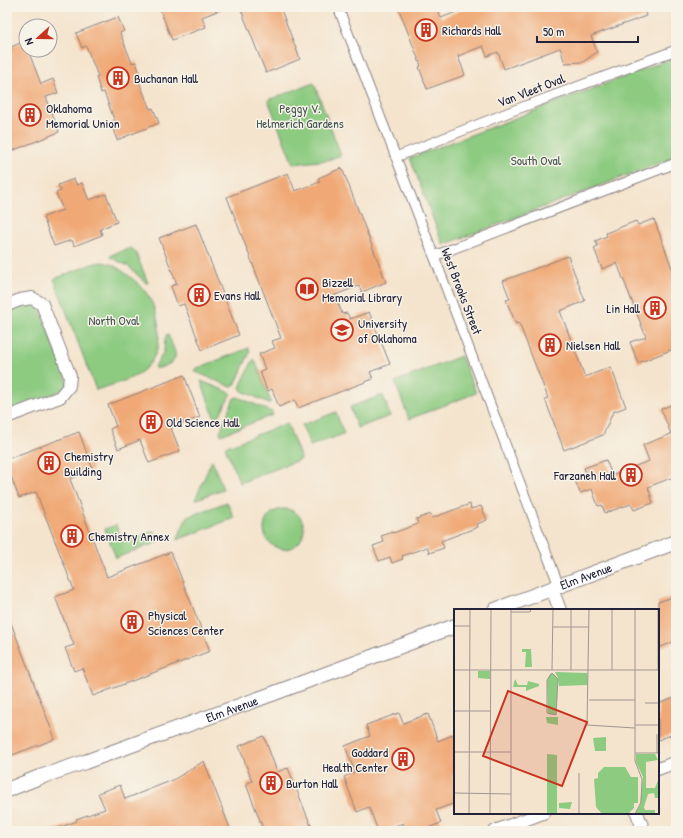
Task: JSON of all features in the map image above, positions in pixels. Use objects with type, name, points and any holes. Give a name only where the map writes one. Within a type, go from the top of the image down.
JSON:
[{"type":"street","name":"West Brooks Street","points":[[338,7],[434,256],[555,588],[560,609]]},
{"type":"street","name":"Van Vleet Oval","points":[[396,157],[512,111],[676,50]]},
{"type":"street","points":[[434,256],[676,163]]},
{"type":"street","points":[[7,305],[20,300],[32,298],[42,304],[70,376],[69,386],[60,397],[7,417]]},
{"type":"street","name":"Elm Avenue","points":[[498,609],[676,542]]},
{"type":"street","name":"Elm Avenue","points":[[7,790],[454,626]]},
{"type":"street","points":[[659,769],[676,762]]},
{"type":"street","points":[[495,831],[540,814]]},
{"type":"street","points":[[637,814],[644,831]]},
{"type":"green space","name":"South Oval","points":[[676,57],[676,157],[443,245],[410,158]]},
{"type":"green space","name":"Peggy V. Helmerich Gardens","points":[[314,83],[341,155],[328,160],[293,164],[268,100]]},
{"type":"green space","points":[[130,248],[136,253],[148,283],[146,283],[128,266],[110,257],[111,255]]},
{"type":"green space","name":"North Oval","points":[[101,262],[111,264],[119,269],[136,282],[145,292],[150,299],[156,314],[159,340],[154,356],[145,369],[126,380],[96,390],[54,279]]},
{"type":"green space","name":"North Oval","points":[[37,301],[69,386],[7,417],[7,305]]},
{"type":"green space","points":[[167,334],[174,348],[175,357],[170,363],[156,369],[154,367],[164,350],[165,338]]},
{"type":"green space","points":[[249,348],[250,352],[235,385],[231,387],[196,372],[195,369]]},
{"type":"green space","points":[[461,356],[476,393],[409,419],[395,382]]},
{"type":"green space","points":[[253,360],[255,360],[271,402],[269,403],[242,391],[240,387]]},
{"type":"green space","points":[[201,381],[231,393],[216,422]]},
{"type":"green space","points":[[383,395],[390,416],[357,428],[350,407]]},
{"type":"green space","points":[[238,397],[272,412],[273,415],[221,435],[220,432],[234,398]]},
{"type":"green space","points":[[336,412],[344,434],[310,446],[302,425]]},
{"type":"green space","points":[[287,423],[301,459],[240,483],[225,447]]},
{"type":"green space","points":[[212,460],[223,489],[195,500]]},
{"type":"green space","points":[[227,502],[234,518],[177,540],[187,517]]},
{"type":"green space","points":[[284,509],[292,511],[298,515],[302,521],[304,529],[302,537],[298,543],[292,547],[284,549],[276,547],[270,543],[266,537],[264,529],[266,521],[270,515],[276,511]]},
{"type":"green space","points":[[116,525],[123,542],[154,531],[158,542],[116,558],[105,529]]},
{"type":"building","points":[[159,7],[225,8],[202,17],[206,27],[172,40]]},
{"type":"building","points":[[240,7],[280,7],[300,59],[266,73]]},
{"type":"building","points":[[398,7],[436,7],[441,18],[469,7],[643,7],[646,16],[591,36],[597,52],[583,62],[565,63],[560,48],[504,69],[498,52],[487,56],[483,46],[458,56],[465,75],[427,89],[419,67],[421,66]]},
{"type":"building","name":"Buchanan Hall","points":[[118,17],[124,31],[120,33],[132,63],[136,62],[141,77],[138,79],[150,109],[153,108],[159,123],[117,140],[111,124],[115,122],[104,92],[101,93],[96,77],[98,76],[86,46],[82,48],[76,33]]},
{"type":"building","name":"Oklahoma Memorial Union","points":[[18,44],[18,58],[31,58],[41,84],[53,79],[58,93],[46,97],[59,132],[7,153],[7,53],[12,51],[11,47]]},
{"type":"building","name":"Bizzell Memorial Library","points":[[342,168],[386,282],[362,292],[359,286],[335,295],[342,314],[347,313],[350,319],[369,312],[390,364],[370,372],[373,379],[298,408],[295,400],[279,407],[272,389],[267,391],[260,371],[265,369],[259,354],[275,348],[272,341],[281,338],[227,197],[288,173],[295,191],[320,182],[318,178]]},
{"type":"building","points":[[74,179],[77,185],[82,183],[89,200],[106,194],[117,222],[100,229],[102,235],[74,246],[72,240],[54,246],[43,217],[63,210],[56,193],[61,191],[58,185]]},
{"type":"building","name":"Lin Hall","points":[[654,219],[676,279],[676,348],[638,363],[630,342],[646,337],[617,263],[602,269],[594,248],[598,246],[595,241],[607,236],[606,233],[636,221],[638,225]]},
{"type":"building","name":"Evans Hall","points":[[196,224],[239,335],[202,350],[184,304],[178,306],[171,286],[177,284],[159,238]]},
{"type":"building","name":"Nielsen Hall","points":[[568,256],[585,301],[560,311],[585,377],[611,367],[626,407],[613,412],[603,435],[564,450],[545,399],[548,398],[519,323],[516,324],[506,300],[510,299],[503,281]]},
{"type":"building","name":"Old Science Hall","points":[[184,375],[200,417],[171,428],[180,451],[149,463],[140,440],[118,449],[110,429],[116,426],[108,405]]},
{"type":"building","name":"Farzaneh Hall","points":[[676,403],[676,476],[648,487],[653,503],[634,510],[631,504],[605,513],[602,505],[598,506],[592,489],[580,493],[575,480],[587,476],[584,468],[606,460],[612,475],[649,461],[643,445],[671,434],[661,409]]},
{"type":"building","name":"Physical Sciences Center","points":[[79,432],[93,470],[70,479],[107,577],[171,552],[210,651],[93,696],[82,668],[74,671],[65,648],[74,645],[55,597],[74,590],[36,492],[19,498],[7,466],[7,459]]},
{"type":"building","points":[[470,504],[471,509],[481,506],[487,520],[477,524],[478,527],[441,541],[444,548],[429,553],[427,547],[402,556],[403,559],[392,563],[390,557],[379,561],[373,546],[384,542],[381,536],[418,524],[416,519],[431,514],[432,518]]},
{"type":"building","points":[[676,596],[676,641],[659,648],[659,609],[658,602]]},
{"type":"building","points":[[7,615],[55,739],[7,757]]},
{"type":"building","points":[[676,697],[676,733],[659,740],[659,704]]},
{"type":"building","name":"Goddard Health Center","points":[[399,713],[403,723],[428,714],[438,741],[454,734],[454,774],[452,775],[454,781],[454,803],[436,810],[441,823],[420,831],[406,831],[403,823],[382,831],[378,831],[369,807],[357,812],[344,777],[355,772],[345,746],[370,736],[366,725]]},
{"type":"building","name":"Burton Hall","points":[[264,736],[277,772],[288,768],[313,831],[264,831],[246,784],[252,781],[239,746]]},
{"type":"building","points":[[204,761],[231,831],[53,830],[77,821],[76,819],[105,809],[98,793],[120,785],[125,799],[173,780]]},
{"type":"place","name":"Richards Hall","points":[[426,30]]},
{"type":"place","name":"Buchanan Hall","points":[[118,78]]},
{"type":"place","name":"Oklahoma Memorial Union","points":[[30,115]]},
{"type":"place","name":"Bizzell Memorial Library","points":[[307,289]]},
{"type":"place","name":"Evans Hall","points":[[199,295]]},
{"type":"place","name":"Lin Hall","points":[[655,308]]},
{"type":"place","name":"University of Oklahoma","points":[[342,330]]},
{"type":"place","name":"Nielsen Hall","points":[[550,345]]},
{"type":"place","name":"Old Science Hall","points":[[151,422]]},
{"type":"place","name":"Chemistry Building","points":[[49,463]]},
{"type":"place","name":"Farzaneh Hall","points":[[631,475]]},
{"type":"place","name":"Chemistry Annex","points":[[72,536]]},
{"type":"place","name":"Physical Sciences Center","points":[[132,622]]},
{"type":"place","name":"Goddard Health Center","points":[[403,759]]},
{"type":"place","name":"Burton Hall","points":[[271,783]]}]
